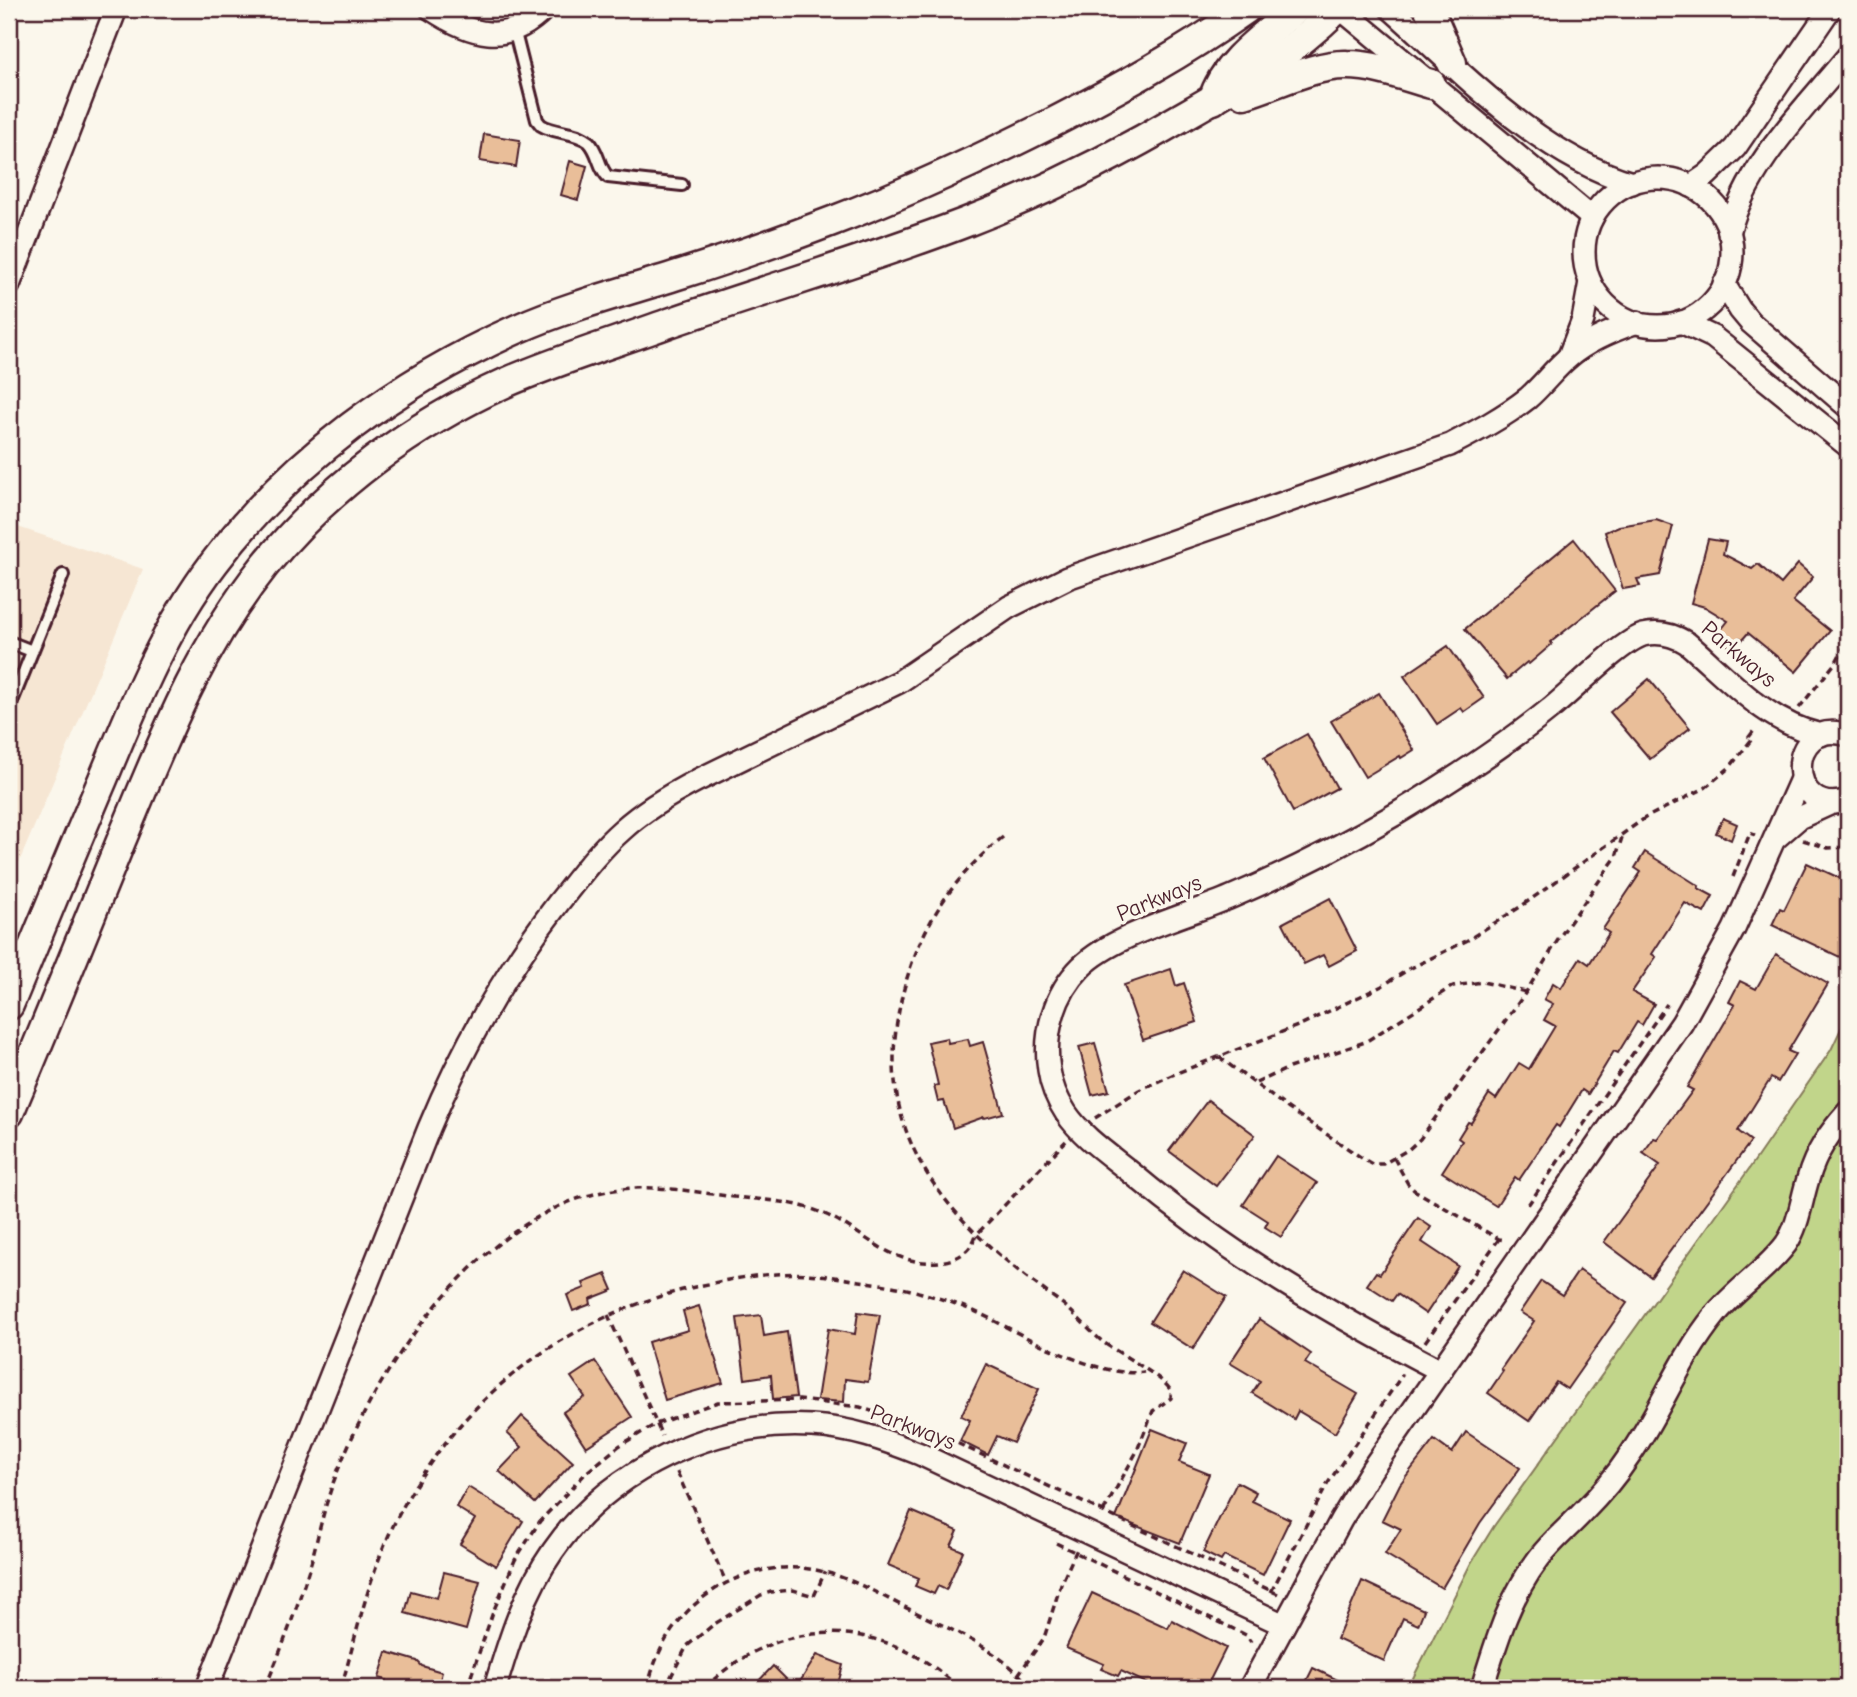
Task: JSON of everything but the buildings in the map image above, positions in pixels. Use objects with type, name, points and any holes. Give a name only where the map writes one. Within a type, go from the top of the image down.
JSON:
[{"type":"street","points":[[9,285],[116,9]]},
{"type":"street","points":[[430,9],[468,30],[491,33],[526,24],[544,9]]},
{"type":"street","points":[[1182,52],[1209,9]]},
{"type":"street","points":[[9,1004],[140,690],[171,629],[200,582],[231,541],[268,500],[329,444],[364,417],[439,368],[519,328],[766,245],[912,189],[1107,95],[1182,52],[1246,9]]},
{"type":"street","points":[[1213,100],[1227,69],[1296,9]]},
{"type":"street","points":[[9,1113],[165,736],[199,663],[242,596],[312,515],[349,480],[420,429],[475,397],[682,319],[967,221],[1032,194],[1095,164],[1240,85],[1291,51],[1339,9],[1592,218]]},
{"type":"street","points":[[1391,9],[1503,107],[1543,137],[1597,171],[1632,183]]},
{"type":"street","points":[[1429,9],[1452,63]]},
{"type":"street","points":[[1691,186],[1707,175],[1735,148],[1830,9]]},
{"type":"street","points":[[207,1688],[457,1063],[515,961],[583,870],[615,836],[645,812],[698,780],[899,682],[937,658],[981,624],[1038,592],[1098,566],[1450,445],[1511,410],[1549,378],[1569,356],[1601,337],[1637,323],[1666,325],[1681,321],[1706,307],[1724,284],[1731,259],[1729,233],[1740,198],[1758,167],[1848,56]]},
{"type":"street","points":[[1213,100],[1270,86],[1318,69],[1345,65],[1371,68],[1431,84]]},
{"type":"street","points":[[1637,323],[1609,307],[1590,282],[1585,267],[1586,234],[1592,218],[1609,197],[1632,183],[1662,178],[1691,186],[1715,205],[1729,233]]},
{"type":"street","points":[[1569,356],[1583,320],[1590,282]]},
{"type":"street","points":[[1724,284],[1731,298],[1750,322],[1848,407]]},
{"type":"street","points":[[1681,321],[1713,337],[1848,446]]},
{"type":"street","name":"Parkways","points":[[1441,1371],[1293,1289],[1223,1243],[1155,1193],[1078,1128],[1055,1093],[1047,1052],[1048,1032],[1065,986],[1081,967],[1121,940],[1287,872],[1396,814],[1500,746],[1550,709],[1623,647],[1643,635],[1666,634],[1687,643],[1770,714],[1795,728],[1821,735],[1838,732],[1848,735]]},
{"type":"street","name":"Parkways","points":[[1770,714],[1785,737],[1802,754]]},
{"type":"street","points":[[1821,735],[1809,743],[1802,754],[1799,767],[1801,779],[1816,798],[1840,801]]},
{"type":"street","points":[[1250,1688],[1341,1520],[1372,1469],[1682,1023],[1718,961],[1777,837],[1801,779]]},
{"type":"street","points":[[1777,837],[1799,818],[1840,801]]},
{"type":"street","points":[[1482,1688],[1504,1619],[1525,1576],[1539,1557],[1606,1487],[1628,1458],[1649,1427],[1682,1363],[1711,1320],[1738,1290],[1776,1257],[1788,1241],[1797,1223],[1817,1154],[1830,1131],[1848,1112]]},
{"type":"street","name":"Parkways","points":[[495,1688],[517,1620],[533,1584],[553,1550],[582,1516],[615,1487],[649,1464],[687,1446],[727,1434],[769,1427],[811,1426],[852,1431],[888,1441],[1284,1625]]},
{"type":"lane","points":[[514,29],[537,120],[541,125],[588,141],[608,177],[682,185]]},
{"type":"lane","points":[[9,709],[64,575]]},
{"type":"lane","points":[[9,642],[32,651]]},
{"type":"path","points":[[265,1688],[302,1589],[334,1480],[380,1385],[435,1307],[481,1261],[526,1224],[573,1200],[611,1191],[651,1187],[810,1208],[840,1221],[891,1254],[931,1263],[960,1257],[972,1248],[976,1235],[1091,1114],[1095,1118],[1139,1090],[1337,1008],[1466,941],[1520,907],[1645,818],[1680,802],[1718,778],[1743,751],[1752,739],[1749,737],[1770,714],[1776,702],[1793,715],[1836,662],[1848,639]]},
{"type":"path","points":[[1219,1057],[1365,1160],[1377,1164],[1394,1158],[1420,1139],[1526,992],[1561,935],[1616,857],[1623,834]]},
{"type":"path","points":[[1732,879],[1750,834],[1828,848],[1848,847]]},
{"type":"path","points":[[1003,837],[969,867],[947,893],[929,922],[910,965],[903,989],[894,1052],[896,1091],[901,1115],[919,1161],[946,1202],[976,1235],[1106,1344],[1167,1384],[1171,1391],[1171,1398],[1153,1411],[1136,1453],[1101,1516],[1093,1513],[1061,1584],[1044,1638],[1018,1675]]},
{"type":"path","points":[[1255,1084],[1289,1068],[1365,1042],[1453,986],[1483,982],[1526,992]]},
{"type":"path","points":[[1524,1212],[1670,1001]]},
{"type":"path","points":[[1394,1158],[1413,1189],[1505,1242],[1511,1234],[1528,1246]]},
{"type":"path","points":[[1258,1613],[1328,1483],[1500,1239]]},
{"type":"path","points":[[341,1688],[371,1585],[395,1523],[437,1454],[467,1417],[510,1375],[563,1338],[608,1315],[651,1298],[713,1283],[756,1277],[816,1274],[915,1291],[963,1306],[1017,1333],[1104,1370],[1129,1373],[1146,1371]]},
{"type":"path","points":[[467,1688],[493,1612],[515,1560],[540,1521],[587,1472],[619,1446],[656,1423],[718,1402],[799,1400],[860,1408],[944,1437],[1296,1603]]},
{"type":"path","points":[[666,1475],[676,1469]]},
{"type":"path","points":[[1051,1540],[1246,1635],[1251,1641],[1248,1648]]},
{"type":"path","points":[[647,1688],[657,1657],[667,1639],[693,1606],[708,1593],[726,1582],[763,1570],[800,1568],[844,1578],[962,1635],[998,1658],[1031,1688]]},
{"type":"path","points":[[665,1688],[687,1646],[699,1635],[761,1595],[793,1590],[814,1596],[825,1572]]},
{"type":"path","points":[[705,1688],[736,1661],[755,1650],[797,1636],[819,1633],[853,1635],[886,1642],[926,1661],[959,1688]]},
{"type":"shaded area","points":[[9,524],[143,569],[9,886]]},
{"type":"green space","points":[[1848,1014],[1848,1682],[1845,1688],[1408,1688],[1471,1563],[1494,1526],[1749,1169],[1831,1050]]}]
